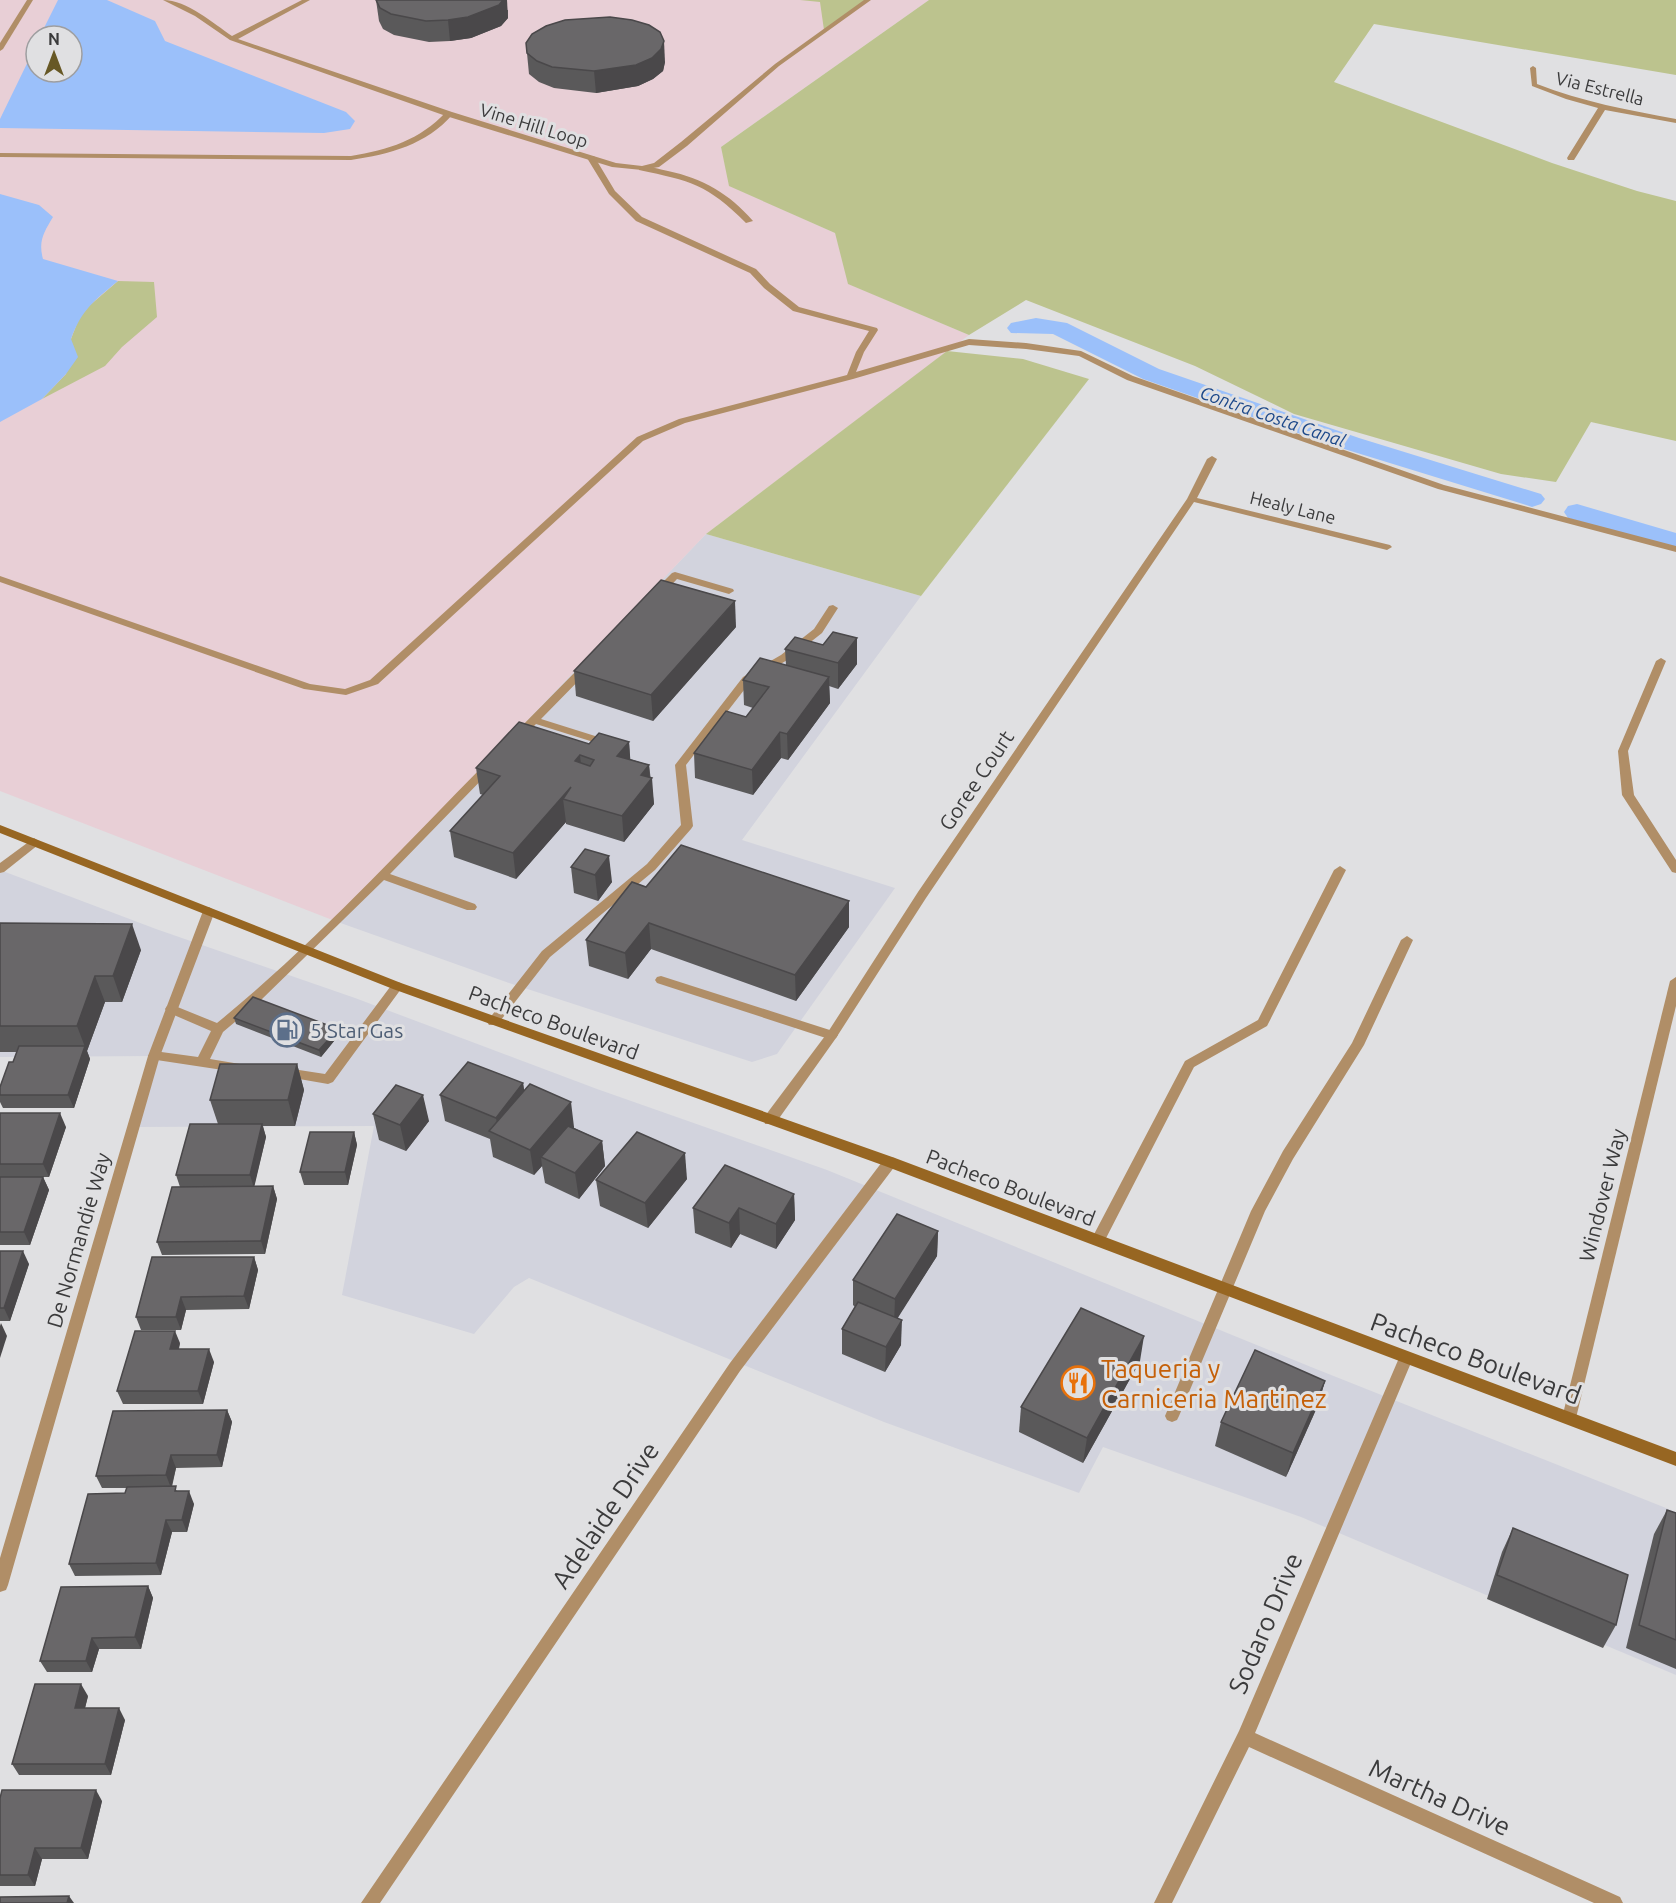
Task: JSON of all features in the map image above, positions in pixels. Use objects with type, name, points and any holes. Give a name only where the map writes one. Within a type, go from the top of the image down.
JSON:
[{"type":"main road","name":"Pacheco Boulevard","points":[[0,829],[397,986],[890,1162],[1676,1459]]},
{"type":"street","points":[[0,49],[30,0]]},
{"type":"street","name":"Vine Hill Loop","points":[[166,0],[197,15],[232,39],[449,114],[615,165],[677,175],[708,184],[729,200],[749,221]]},
{"type":"street","points":[[232,39],[307,0]]},
{"type":"street","points":[[642,168],[656,165],[777,65],[868,0]]},
{"type":"street","name":"Via Estrella","points":[[1533,68],[1534,85],[1559,96],[1602,108],[1676,121]]},
{"type":"street","points":[[1571,158],[1602,108]]},
{"type":"street","points":[[0,155],[351,158],[385,153],[416,142],[437,128],[449,114]]},
{"type":"street","points":[[591,158],[612,192],[639,219],[753,271],[767,286],[796,309],[874,330],[860,352],[850,377]]},
{"type":"street","points":[[0,579],[308,687],[346,692],[374,682],[640,439],[682,421],[850,377],[969,342],[1026,346],[1081,354],[1130,378],[1441,487],[1676,549]]},
{"type":"street","name":"Goree Court","points":[[770,1120],[832,1035],[922,895],[1192,499],[1212,459]]},
{"type":"street","name":"Healy Lane","points":[[1192,499],[1387,547]]},
{"type":"street","points":[[650,601],[675,575],[729,591]]},
{"type":"street","points":[[493,1022],[546,954],[651,867],[687,826],[680,765],[747,679],[785,657],[818,631],[833,608]]},
{"type":"street","points":[[509,745],[592,661]]},
{"type":"street","points":[[1661,661],[1623,751],[1628,795],[1676,869]]},
{"type":"street","points":[[533,720],[607,743]]},
{"type":"street","points":[[202,1062],[218,1029],[257,997],[493,761]]},
{"type":"street","points":[[0,869],[34,842]]},
{"type":"street","name":"Pacheco Boulevard","points":[[1098,1240],[1189,1064],[1263,1023],[1340,870]]},
{"type":"street","points":[[381,875],[471,907]]},
{"type":"street","name":"De Normandie Way","points":[[0,1585],[154,1056],[209,911]]},
{"type":"street","points":[[1172,1416],[1258,1211],[1288,1155],[1358,1045],[1407,940]]},
{"type":"street","points":[[661,980],[832,1035]]},
{"type":"street","name":"Windover Way","points":[[1569,1418],[1676,981]]},
{"type":"street","points":[[270,1071],[327,1079],[397,986]]},
{"type":"street","points":[[171,1009],[218,1029]]},
{"type":"street","points":[[154,1056],[248,1068]]},
{"type":"street","name":"Adelaide Drive","points":[[370,1903],[735,1367],[890,1162]]},
{"type":"street","name":"Sodaro Drive","points":[[1163,1903],[1245,1737],[1406,1358]]},
{"type":"street","name":"Martha Drive","points":[[1245,1737],[1614,1903]]},
{"type":"shaded area","points":[[0,0],[929,0],[721,147],[730,186],[835,233],[849,284],[969,335],[706,534],[335,921],[0,791]]},
{"type":"shaded area","points":[[706,534],[921,596],[742,840],[895,888],[777,1054],[752,1062],[509,983],[335,921]]},
{"type":"shaded area","points":[[0,870],[156,929],[355,998],[597,1089],[827,1170],[1311,1367],[1676,1512],[1676,1675],[1301,1517],[1103,1447],[1079,1493],[884,1422],[529,1278],[514,1287],[474,1334],[342,1295],[374,1126],[133,1127],[153,1056],[0,1057]]},
{"type":"green space","points":[[800,0],[868,0],[824,30],[820,2]]},
{"type":"green space","points":[[929,0],[1676,0],[1676,75],[1374,24],[1334,82],[1552,163],[1637,191],[1676,201],[1676,441],[1591,422],[1556,482],[1501,474],[1294,414],[1195,366],[1026,300],[969,335],[848,284],[835,233],[729,186],[721,147]]},
{"type":"green space","points":[[118,281],[154,282],[157,317],[122,347],[105,366],[42,399],[66,374],[71,339],[79,318],[89,306]]},
{"type":"green space","points":[[947,351],[1023,359],[1089,379],[921,596],[706,534]]},
{"type":"water","points":[[58,0],[107,0],[155,21],[165,41],[346,112],[355,121],[350,129],[324,133],[0,128],[0,119],[24,70],[24,84],[84,84],[84,24],[46,24]]},
{"type":"water","points":[[0,194],[39,205],[53,217],[43,237],[41,247],[43,259],[118,281],[95,300],[80,320],[71,339],[78,357],[66,374],[42,399],[0,422]]},
{"type":"building","points":[[376,0],[503,0],[499,5],[468,17],[426,21],[391,14],[380,8]]},
{"type":"building","points":[[610,17],[649,25],[660,32],[664,41],[661,49],[652,58],[636,65],[594,71],[552,67],[537,61],[527,53],[526,43],[532,34],[546,26],[565,20]]},
{"type":"building","points":[[661,580],[735,601],[651,695],[574,671]]},
{"type":"building","points":[[833,632],[857,638],[838,663],[785,649],[795,637],[823,645]]},
{"type":"building","points":[[760,658],[829,677],[787,734],[780,732],[752,770],[694,753],[726,711],[746,717],[769,687],[743,680]]},
{"type":"building","points":[[519,722],[589,744],[599,733],[629,742],[617,756],[649,765],[641,775],[652,778],[622,816],[563,799],[571,787],[513,853],[450,831],[500,776],[476,768]],"holes":[[[580,755],[594,760],[590,766],[575,761]]]},
{"type":"building","points":[[681,845],[849,901],[795,975],[649,923],[625,953],[586,940],[632,882],[646,887]]},
{"type":"building","points":[[585,849],[609,856],[595,875],[571,867]]},
{"type":"building","points":[[0,923],[132,924],[113,976],[95,976],[77,1026],[0,1026]]},
{"type":"building","name":"5 Star Gas","points":[[253,997],[338,1029],[319,1050],[234,1018]]},
{"type":"building","points":[[19,1046],[85,1046],[68,1095],[0,1095],[0,1087],[9,1062],[13,1062]]},
{"type":"building","points":[[468,1062],[523,1083],[496,1118],[440,1095]]},
{"type":"building","points":[[220,1064],[297,1064],[288,1100],[210,1100]]},
{"type":"building","points":[[530,1084],[571,1102],[530,1150],[489,1131]]},
{"type":"building","points":[[396,1085],[423,1095],[400,1125],[373,1114]]},
{"type":"building","points":[[0,1113],[60,1113],[43,1164],[0,1164]]},
{"type":"building","points":[[190,1124],[262,1124],[250,1175],[176,1175]]},
{"type":"building","points":[[568,1126],[602,1141],[575,1173],[541,1157]]},
{"type":"building","points":[[310,1132],[354,1132],[345,1172],[300,1172]]},
{"type":"building","points":[[637,1132],[685,1153],[645,1203],[596,1180]]},
{"type":"building","points":[[725,1165],[794,1194],[776,1224],[739,1208],[729,1223],[693,1208]]},
{"type":"building","points":[[0,1177],[43,1177],[24,1232],[0,1232]]},
{"type":"building","points":[[273,1186],[261,1241],[157,1242],[172,1187]]},
{"type":"building","points":[[897,1214],[938,1231],[895,1299],[853,1280]]},
{"type":"building","points":[[0,1251],[23,1251],[4,1308],[0,1308]]},
{"type":"building","points":[[152,1257],[254,1257],[244,1296],[181,1297],[176,1317],[136,1317]]},
{"type":"building","points":[[858,1302],[902,1320],[886,1347],[842,1329]]},
{"type":"building","points":[[1081,1308],[1144,1336],[1087,1438],[1021,1407]]},
{"type":"building","points":[[135,1331],[175,1331],[170,1349],[209,1349],[198,1391],[117,1391]]},
{"type":"building","points":[[1255,1350],[1325,1381],[1293,1453],[1221,1422]]},
{"type":"building","points":[[227,1410],[217,1455],[171,1455],[166,1475],[96,1476],[113,1411]]},
{"type":"building","points":[[176,1486],[175,1491],[189,1491],[182,1520],[166,1520],[156,1563],[69,1564],[88,1494],[125,1493],[127,1487]]},
{"type":"building","points":[[1667,1510],[1676,1513],[1676,1640],[1639,1625]]},
{"type":"building","points":[[1513,1528],[1628,1575],[1616,1625],[1497,1575]]},
{"type":"building","points":[[148,1586],[135,1637],[92,1638],[86,1661],[40,1661],[61,1587]]},
{"type":"building","points":[[35,1684],[81,1684],[75,1708],[119,1708],[105,1764],[12,1764]]},
{"type":"building","points":[[2,1790],[96,1790],[81,1848],[35,1848],[28,1875],[0,1875],[0,1798]]},
{"type":"building","points":[[69,1896],[67,1903],[0,1903],[0,1897]]},
{"type":"waterway","name":"Contra Costa Canal","points":[[1019,328],[1036,325],[1059,328],[1151,374],[1350,443],[1532,499]]},
{"type":"waterway","name":"Contra Costa Canal","points":[[1577,512],[1676,541]]},
{"type":"place","name":"5 Star Gas","points":[[287,1030]]},
{"type":"place","name":"Taqueria y Carniceria Martinez","points":[[1078,1383]]}]
